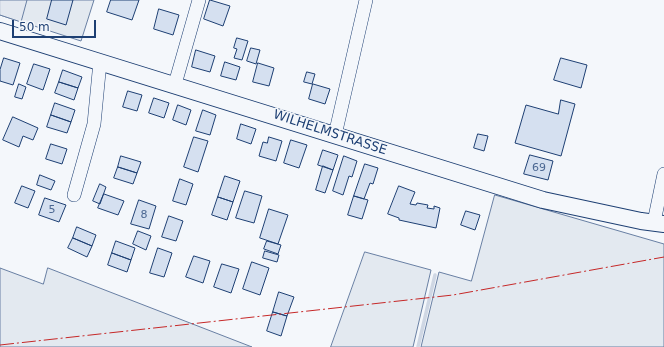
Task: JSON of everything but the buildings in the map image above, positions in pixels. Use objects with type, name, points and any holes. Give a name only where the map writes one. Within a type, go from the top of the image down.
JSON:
[{"type":"main road","name":"WILHELMSTRASSE","points":[[0,30],[543,200],[659,223]]},
{"type":"street","points":[[175,84],[199,0]]},
{"type":"street","points":[[335,135],[366,0]]},
{"type":"street","points":[[74,195],[94,124],[100,62]]},
{"type":"street","points":[[659,223],[664,174]]},
{"type":"shaded area","points":[[0,0],[94,0],[81,41],[0,15]]},
{"type":"shaded area","points":[[0,0],[27,0],[21,22],[0,15]]},
{"type":"shaded area","points":[[495,195],[664,244],[664,347],[421,347],[439,272],[471,281]]},
{"type":"shaded area","points":[[365,252],[431,270],[413,347],[331,347]]},
{"type":"shaded area","points":[[0,268],[43,284],[48,268],[252,347],[0,347]]},
{"type":"waterway","points":[[418,347],[435,275]]},
{"type":"power","points":[[0,345],[453,295],[664,257]]}]
